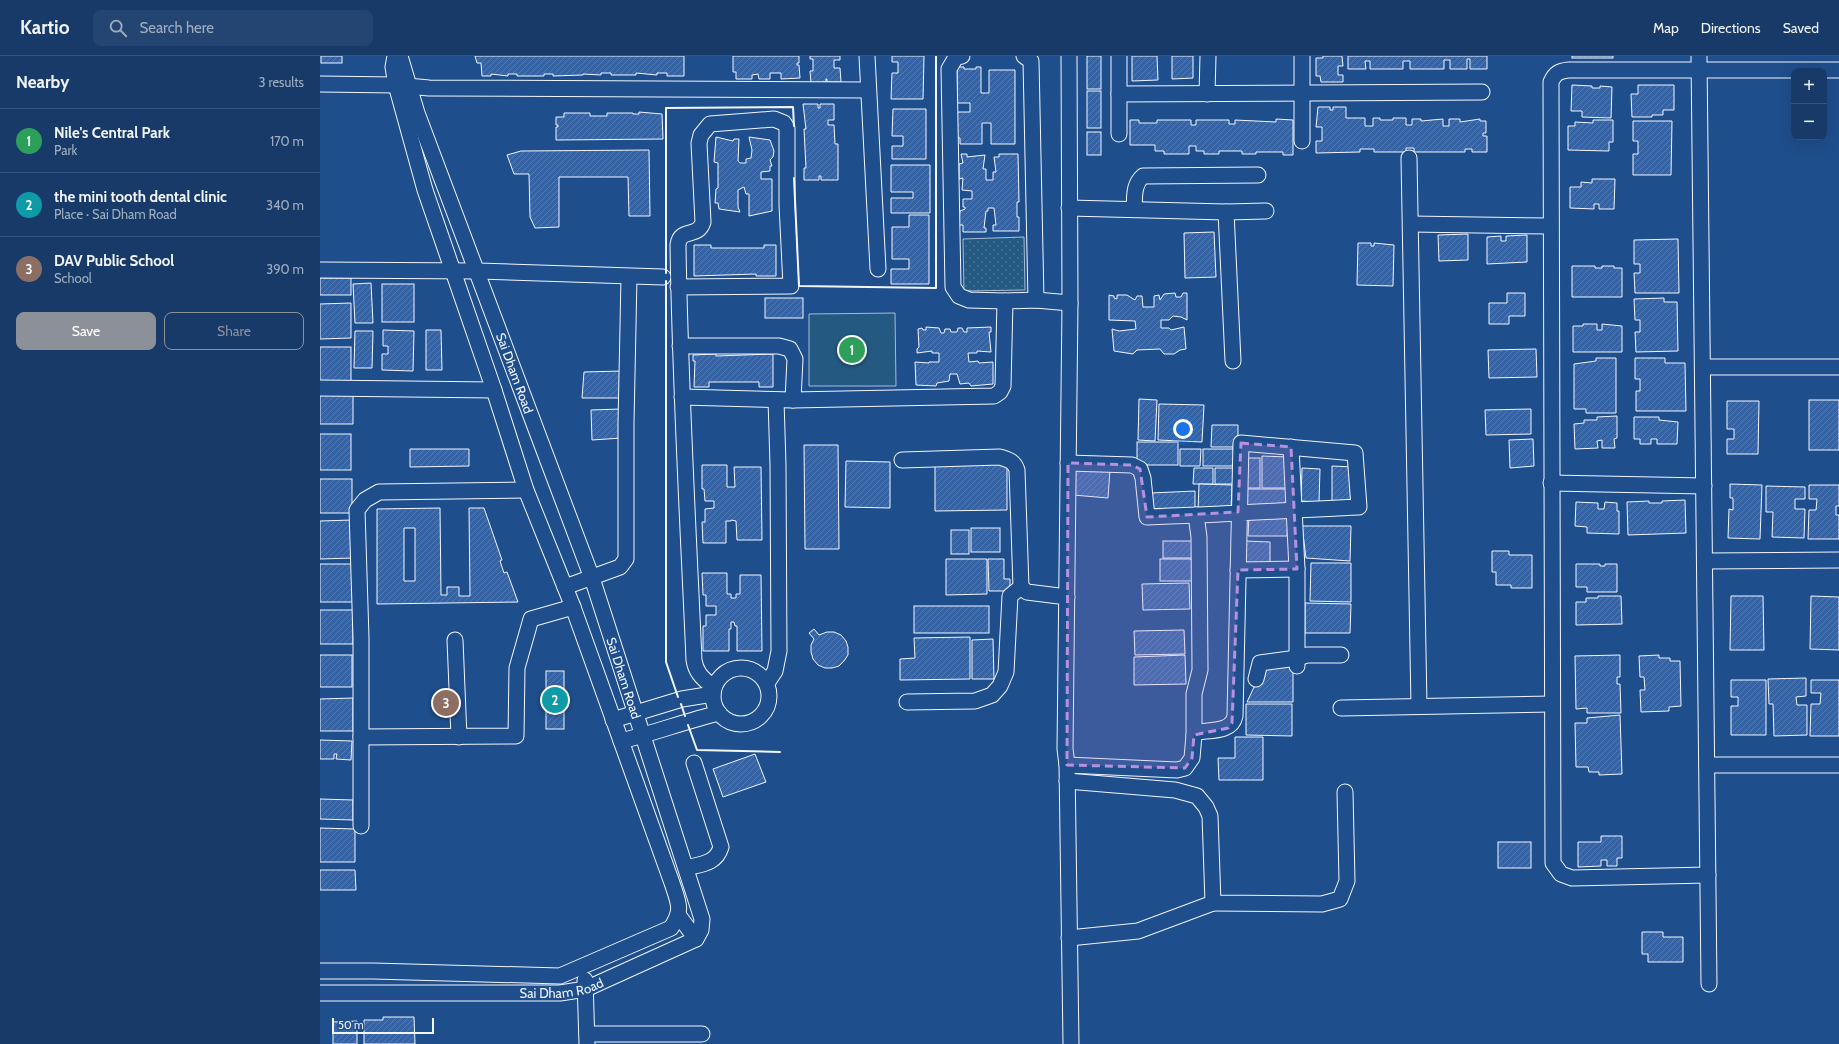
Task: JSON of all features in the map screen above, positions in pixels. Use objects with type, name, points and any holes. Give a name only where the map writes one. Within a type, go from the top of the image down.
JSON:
[{"type":"street","name":"Sai Dham Road","points":[[320,993],[560,993],[586,989],[696,939],[701,930],[702,919],[644,735],[635,714],[592,578],[478,271],[417,113],[393,67],[395,56]]},
{"type":"street","name":"Sai Dham Road","points":[[320,971],[560,976],[671,928],[679,916],[678,902],[672,883],[573,607],[526,490],[494,390],[425,190],[403,85],[400,56]]},
{"type":"street","points":[[867,56],[878,269]]},
{"type":"street","points":[[962,56],[956,57],[949,69],[954,287],[959,296],[970,300],[1004,302],[1036,300],[1070,303]]},
{"type":"street","points":[[1024,56],[1031,61],[1036,300]]},
{"type":"street","points":[[1069,56],[1070,303],[1064,749],[1067,765],[1071,1044]]},
{"type":"street","points":[[1119,56],[1119,134]]},
{"type":"street","points":[[1207,94],[1208,56]]},
{"type":"street","points":[[1302,56],[1302,141]]},
{"type":"street","points":[[1708,875],[1572,878],[1561,874],[1553,863],[1550,226],[1551,82],[1554,75],[1560,70],[1699,63],[1839,70]]},
{"type":"street","points":[[1699,63],[1710,984]]},
{"type":"street","points":[[320,84],[403,85],[437,88],[868,90]]},
{"type":"street","points":[[1119,94],[1482,92]]},
{"type":"street","points":[[678,286],[791,286],[787,205],[788,128],[784,123],[774,119],[710,124],[705,128],[699,143],[703,222],[701,228],[697,232],[683,235],[679,239],[678,286],[680,346],[694,660],[695,668],[698,674],[714,691]]},
{"type":"street","points":[[1409,158],[1419,706]]},
{"type":"street","points":[[1134,209],[1135,187],[1143,176],[1258,175]]},
{"type":"street","points":[[1069,208],[1226,212],[1266,211]]},
{"type":"street","points":[[1226,212],[1233,361]]},
{"type":"street","points":[[1411,224],[1550,226]]},
{"type":"street","points":[[320,270],[478,271],[663,277]]},
{"type":"street","points":[[565,587],[620,567],[626,559],[626,423],[629,277]]},
{"type":"street","points":[[682,397],[794,400],[994,396],[1000,392],[1003,386],[1004,302]]},
{"type":"street","points":[[680,346],[779,346],[790,349],[795,359],[794,400]]},
{"type":"street","points":[[1703,367],[1839,367]]},
{"type":"street","points":[[320,388],[494,390]]},
{"type":"street","points":[[767,683],[775,671],[779,651],[778,465],[776,400]]},
{"type":"street","points":[[1068,463],[1132,465],[1140,469],[1143,478],[1147,517],[1238,512],[1359,507],[1355,453],[1241,443],[1238,512],[1234,719],[1228,728],[1198,732],[1194,735]]},
{"type":"street","points":[[1291,447],[1297,569],[1297,662]]},
{"type":"street","points":[[902,460],[1000,457],[1011,460],[1017,470],[1021,587],[1027,592],[1066,597]]},
{"type":"street","points":[[1551,483],[1704,486]]},
{"type":"street","points":[[361,826],[361,638],[357,510],[365,500],[379,492],[526,490]]},
{"type":"street","points":[[1067,765],[1176,770],[1185,768],[1192,758],[1194,735],[1194,694],[1200,670],[1199,537],[1196,515]]},
{"type":"street","points":[[1705,561],[1839,560]]},
{"type":"street","points":[[1238,570],[1297,569]]},
{"type":"street","points":[[907,702],[975,701],[992,695],[1000,686],[1006,672],[1010,596],[1021,587]]},
{"type":"street","points":[[361,737],[516,736],[517,668],[531,619],[573,607]]},
{"type":"street","points":[[455,640],[459,736]]},
{"type":"street","points":[[1256,679],[1260,664],[1297,662],[1307,655],[1341,655]]},
{"type":"street","points":[[739,667],[748,668],[757,672],[767,683],[770,695],[769,705],[764,713],[749,723],[739,724],[730,722],[719,713],[713,701],[714,691],[722,675],[739,667]]},
{"type":"street","points":[[613,720],[714,691]]},
{"type":"street","points":[[1341,708],[1552,704]]},
{"type":"street","points":[[621,741],[690,720],[719,713]]},
{"type":"street","points":[[686,868],[714,860],[719,855],[721,847],[694,763]]},
{"type":"street","points":[[1707,765],[1839,765]]},
{"type":"street","points":[[1067,781],[1175,790],[1197,796],[1206,807],[1210,816],[1213,903]]},
{"type":"street","points":[[1069,938],[1138,931],[1213,903],[1322,904],[1340,899],[1347,881],[1345,792]]},
{"type":"street","points":[[679,916],[696,939]]},
{"type":"street","points":[[583,967],[586,989],[587,1039],[702,1034]]},
{"type":"highlighted area","points":[[1241,443],[1291,447],[1297,569],[1238,570],[1232,723],[1228,728],[1194,735],[1192,758],[1185,768],[1067,765],[1068,463],[1132,465],[1140,469],[1147,517],[1238,512]]},
{"type":"shaded area","points":[[1024,237],[1025,290],[964,291],[963,239]]},
{"type":"shaded area","points":[[895,313],[896,386],[809,386],[809,314]]},
{"type":"building","points":[[321,56],[342,56],[342,63],[321,63]]},
{"type":"building","points":[[475,56],[684,56],[684,76],[667,76],[667,73],[657,73],[657,75],[636,73],[636,75],[611,75],[611,73],[601,73],[601,75],[583,74],[553,76],[553,74],[544,74],[544,76],[517,76],[517,74],[508,74],[508,76],[491,74],[491,76],[482,76],[481,63],[477,63]]},
{"type":"building","points":[[733,56],[799,56],[799,63],[797,63],[797,65],[799,65],[800,78],[781,79],[781,73],[770,73],[770,79],[759,79],[758,74],[752,75],[752,79],[736,79],[736,72],[733,72]]},
{"type":"building","points":[[810,56],[840,56],[840,60],[834,60],[834,68],[840,68],[841,82],[827,82],[826,79],[826,82],[811,83],[810,71],[813,71],[813,59],[810,59]]},
{"type":"building","points":[[892,56],[924,56],[923,99],[891,99],[892,73],[898,73],[898,62],[892,62]]},
{"type":"building","points":[[1087,56],[1101,56],[1101,89],[1087,89]]},
{"type":"building","points":[[1132,56],[1157,56],[1158,80],[1132,81]]},
{"type":"building","points":[[1172,56],[1193,56],[1193,78],[1172,79]]},
{"type":"building","points":[[1323,56],[1342,56],[1343,66],[1338,66],[1338,75],[1343,75],[1343,82],[1321,82],[1320,76],[1316,76],[1316,58],[1323,58]]},
{"type":"building","points":[[1348,56],[1487,56],[1487,69],[1470,69],[1470,59],[1467,59],[1467,69],[1450,69],[1450,60],[1444,60],[1444,69],[1410,69],[1410,61],[1403,61],[1403,69],[1370,69],[1370,61],[1365,61],[1366,69],[1348,69]]},
{"type":"building","points":[[1572,56],[1613,56],[1613,58],[1572,58]]},
{"type":"building","points":[[957,67],[964,67],[964,69],[976,69],[976,67],[981,67],[981,93],[989,93],[989,70],[1015,70],[1015,144],[991,144],[991,123],[982,123],[982,144],[960,144],[960,138],[957,138],[957,112],[970,112],[970,103],[957,103]]},
{"type":"building","points":[[1572,85],[1592,86],[1592,88],[1600,88],[1600,86],[1612,87],[1611,118],[1582,117],[1582,111],[1571,111]]},
{"type":"building","points":[[1638,85],[1674,85],[1674,110],[1663,110],[1663,115],[1652,115],[1652,117],[1632,117],[1631,94],[1638,94]]},
{"type":"building","points":[[1087,91],[1101,91],[1101,128],[1087,128]]},
{"type":"building","points":[[803,104],[818,104],[818,108],[820,108],[820,104],[834,104],[834,120],[828,120],[828,125],[834,125],[835,144],[838,144],[838,180],[821,180],[821,176],[819,176],[819,180],[804,180],[804,168],[806,168],[804,129],[806,129]]},
{"type":"building","points":[[1318,107],[1330,107],[1330,110],[1333,110],[1333,107],[1346,107],[1346,118],[1365,118],[1365,126],[1373,126],[1373,118],[1380,118],[1380,120],[1393,120],[1393,118],[1406,118],[1406,125],[1412,125],[1412,119],[1421,119],[1421,121],[1443,119],[1443,126],[1449,126],[1449,119],[1460,119],[1460,122],[1480,119],[1480,121],[1486,121],[1486,133],[1483,133],[1483,136],[1487,136],[1487,152],[1472,152],[1472,149],[1465,149],[1465,152],[1414,152],[1414,148],[1406,148],[1406,152],[1374,152],[1374,149],[1360,149],[1360,152],[1316,153],[1316,141],[1322,141],[1322,127],[1316,127]]},
{"type":"building","points":[[893,109],[926,109],[926,159],[892,159],[892,146],[903,146],[903,136],[892,136]]},
{"type":"building","points":[[639,112],[662,114],[663,139],[556,140],[556,127],[558,127],[558,125],[556,125],[556,117],[564,117],[564,113],[590,113],[590,116],[607,116],[607,113],[639,114]]},
{"type":"building","points":[[1276,119],[1293,120],[1293,155],[1283,155],[1283,152],[1256,152],[1256,154],[1242,154],[1242,151],[1219,151],[1219,154],[1204,154],[1204,151],[1196,151],[1196,146],[1189,146],[1189,154],[1164,154],[1164,151],[1155,151],[1155,145],[1130,145],[1130,120],[1139,120],[1139,123],[1157,123],[1157,120],[1191,120],[1191,125],[1196,125],[1196,120],[1229,120],[1229,124],[1235,124],[1235,120],[1276,122]]},
{"type":"building","points":[[1593,120],[1613,120],[1613,142],[1609,142],[1609,151],[1568,150],[1568,126],[1575,126],[1575,122],[1593,123]]},
{"type":"building","points":[[1633,121],[1672,121],[1671,175],[1633,175],[1633,154],[1638,154],[1638,141],[1633,141]]},
{"type":"building","points":[[1087,132],[1101,132],[1101,155],[1087,155]]},
{"type":"building","points":[[716,137],[733,141],[734,139],[739,139],[738,161],[740,163],[746,163],[746,159],[751,158],[752,150],[749,137],[770,140],[774,151],[773,157],[770,160],[772,166],[770,166],[770,171],[761,172],[761,179],[772,179],[772,211],[749,216],[749,194],[746,194],[744,187],[738,190],[738,207],[740,212],[719,209],[718,203],[715,203],[716,189],[718,188],[718,163],[714,162]]},
{"type":"building","points":[[649,150],[650,216],[629,216],[628,177],[559,177],[559,227],[535,228],[530,217],[529,174],[514,174],[507,155],[521,151]]},
{"type":"building","points":[[961,154],[967,154],[967,157],[985,155],[983,169],[986,169],[986,180],[993,180],[993,172],[996,172],[994,157],[999,157],[999,154],[1018,154],[1019,202],[1017,202],[1017,217],[1019,217],[1019,231],[993,231],[993,225],[996,225],[994,208],[988,208],[988,211],[986,211],[984,228],[986,228],[986,232],[963,232],[963,225],[959,225],[960,211],[965,209],[965,207],[963,207],[963,199],[972,199],[972,191],[962,190],[963,178],[959,179],[959,164],[963,163]]},
{"type":"building","points":[[891,165],[930,165],[930,213],[891,213],[891,198],[913,198],[913,192],[891,192]]},
{"type":"building","points":[[1592,179],[1615,179],[1614,209],[1599,209],[1599,204],[1594,204],[1594,209],[1570,208],[1570,187],[1581,187],[1581,182],[1592,183]]},
{"type":"building","points":[[909,215],[929,215],[929,284],[891,284],[891,269],[909,269],[909,259],[892,259],[892,227],[909,227]]},
{"type":"building","points":[[1214,232],[1216,277],[1185,278],[1184,233]]},
{"type":"building","points":[[1468,234],[1468,260],[1439,261],[1438,235]]},
{"type":"building","points":[[1527,235],[1527,262],[1487,264],[1487,237],[1501,236],[1501,241],[1506,241],[1506,236]]},
{"type":"building","points":[[1678,239],[1679,293],[1635,293],[1634,273],[1640,273],[1640,264],[1634,264],[1634,240]]},
{"type":"building","points":[[1358,243],[1371,243],[1371,246],[1374,246],[1374,243],[1394,245],[1393,286],[1357,285]]},
{"type":"building","points":[[694,245],[711,245],[711,248],[764,248],[764,245],[776,245],[776,276],[756,276],[756,274],[694,276]]},
{"type":"building","points":[[1572,266],[1595,266],[1595,268],[1602,268],[1602,266],[1614,266],[1614,268],[1622,268],[1622,297],[1572,297]]},
{"type":"building","points":[[320,278],[351,278],[351,295],[320,295]]},
{"type":"building","points":[[371,283],[373,323],[355,323],[353,284]]},
{"type":"building","points":[[382,284],[414,284],[414,322],[382,322]]},
{"type":"building","points":[[1175,293],[1176,297],[1181,297],[1183,293],[1187,293],[1187,320],[1181,317],[1173,316],[1169,320],[1161,320],[1161,328],[1169,328],[1171,330],[1184,327],[1186,349],[1180,350],[1174,354],[1164,354],[1160,349],[1137,350],[1133,354],[1114,351],[1112,329],[1119,331],[1136,329],[1135,321],[1109,320],[1109,295],[1114,296],[1114,298],[1117,299],[1117,295],[1127,295],[1135,300],[1137,296],[1142,296],[1143,307],[1154,307],[1154,296],[1159,295],[1160,300],[1164,294]]},
{"type":"building","points":[[1507,293],[1525,293],[1525,316],[1509,316],[1509,324],[1489,324],[1489,303],[1507,303]]},
{"type":"building","points":[[765,298],[803,298],[803,318],[765,318]]},
{"type":"building","points":[[1664,298],[1664,302],[1677,302],[1678,351],[1636,352],[1635,332],[1640,332],[1640,320],[1635,320],[1634,299]]},
{"type":"building","points":[[351,303],[351,338],[320,339],[320,304]]},
{"type":"building","points":[[1583,324],[1597,324],[1597,330],[1602,330],[1602,324],[1622,326],[1622,352],[1573,352],[1573,326],[1583,326]]},
{"type":"building","points":[[926,327],[939,328],[941,333],[944,333],[945,329],[950,329],[951,332],[957,332],[958,328],[962,328],[964,332],[967,332],[967,328],[991,327],[991,332],[989,332],[991,352],[977,351],[977,353],[968,353],[969,362],[993,362],[993,384],[971,386],[969,383],[960,384],[957,374],[950,374],[949,381],[937,383],[936,386],[916,385],[915,362],[939,362],[939,353],[932,353],[932,351],[917,353],[917,349],[919,347],[918,329],[922,328],[923,330],[926,330]]},
{"type":"building","points":[[383,330],[414,331],[413,371],[382,370],[382,354],[388,354],[388,346],[383,346]]},
{"type":"building","points":[[426,330],[441,330],[442,370],[426,370]]},
{"type":"building","points":[[355,331],[373,331],[372,368],[354,368]]},
{"type":"building","points":[[320,347],[351,347],[351,382],[320,382]]},
{"type":"building","points":[[1536,349],[1537,377],[1489,378],[1488,350]]},
{"type":"building","points":[[716,354],[716,356],[773,354],[773,387],[759,387],[759,382],[709,382],[709,387],[694,387],[695,361],[693,361],[693,355]]},
{"type":"building","points":[[1596,358],[1616,358],[1616,413],[1586,413],[1586,409],[1574,409],[1574,364],[1596,361]]},
{"type":"building","points":[[1635,358],[1665,358],[1665,363],[1685,363],[1686,411],[1636,411],[1636,391],[1640,391],[1640,379],[1635,379]]},
{"type":"building","points":[[621,371],[622,398],[582,398],[584,372]]},
{"type":"building","points":[[320,391],[353,392],[353,424],[320,424]]},
{"type":"building","points":[[1139,399],[1157,400],[1155,441],[1138,440]]},
{"type":"building","points":[[1809,400],[1839,400],[1839,450],[1809,450]]},
{"type":"building","points":[[1727,401],[1759,401],[1758,454],[1727,454],[1727,439],[1734,439],[1734,429],[1727,429]]},
{"type":"building","points":[[1159,404],[1204,405],[1202,442],[1158,440]]},
{"type":"building","points":[[621,409],[622,438],[592,440],[591,410]]},
{"type":"building","points":[[1531,409],[1531,434],[1486,435],[1485,410]]},
{"type":"building","points":[[1617,416],[1617,438],[1614,439],[1615,448],[1602,448],[1602,440],[1597,441],[1598,448],[1575,449],[1574,424],[1584,423],[1584,420],[1597,420],[1597,417]]},
{"type":"building","points":[[1634,417],[1659,417],[1659,420],[1678,422],[1677,444],[1657,444],[1657,439],[1651,439],[1651,444],[1640,444],[1640,439],[1634,439]]},
{"type":"building","points":[[1212,425],[1238,425],[1238,447],[1211,447]]},
{"type":"building","points":[[320,434],[351,434],[351,470],[320,470]]},
{"type":"building","points":[[1533,439],[1534,466],[1510,468],[1509,440]]},
{"type":"building","points":[[1137,442],[1178,442],[1178,465],[1137,465]]},
{"type":"building","points":[[804,445],[838,445],[839,549],[805,549]]},
{"type":"building","points":[[410,449],[469,449],[469,466],[410,467]]},
{"type":"building","points":[[1180,449],[1201,449],[1200,466],[1180,466]]},
{"type":"building","points":[[1203,449],[1239,449],[1239,466],[1203,466]]},
{"type":"building","points":[[1262,456],[1288,457],[1287,488],[1262,488]]},
{"type":"building","points":[[1246,458],[1260,458],[1260,488],[1246,488]]},
{"type":"building","points":[[846,461],[890,462],[890,508],[845,507]]},
{"type":"building","points":[[1007,462],[1007,510],[935,511],[935,463]]},
{"type":"building","points":[[702,465],[727,465],[727,487],[735,487],[734,467],[761,467],[762,540],[737,540],[736,521],[731,520],[726,521],[726,543],[703,543],[702,522],[705,522],[705,509],[714,508],[714,501],[705,501],[704,489],[702,489]]},
{"type":"building","points":[[1332,466],[1354,467],[1353,501],[1332,501]]},
{"type":"building","points":[[1075,468],[1110,470],[1108,498],[1073,495]]},
{"type":"building","points":[[1194,468],[1213,468],[1213,484],[1193,484]]},
{"type":"building","points":[[1215,468],[1236,468],[1235,484],[1215,484]]},
{"type":"building","points":[[1302,468],[1320,469],[1319,502],[1301,501]]},
{"type":"building","points":[[320,479],[352,479],[352,513],[320,513]]},
{"type":"building","points":[[1199,484],[1232,485],[1231,512],[1198,511]]},
{"type":"building","points":[[1730,484],[1762,485],[1760,539],[1728,538],[1729,509],[1733,510],[1733,498],[1730,498]]},
{"type":"building","points":[[1809,485],[1839,485],[1839,506],[1836,506],[1836,515],[1839,515],[1839,539],[1808,539],[1809,510],[1816,510],[1817,499],[1809,499]]},
{"type":"building","points":[[1766,486],[1805,487],[1805,499],[1795,499],[1795,509],[1805,509],[1804,538],[1772,537],[1773,512],[1766,512]]},
{"type":"building","points":[[1245,489],[1289,489],[1289,508],[1245,508]]},
{"type":"building","points":[[1195,491],[1195,513],[1152,514],[1151,493]]},
{"type":"building","points":[[1685,500],[1686,533],[1628,535],[1627,502],[1649,501],[1649,503],[1662,503],[1662,501]]},
{"type":"building","points":[[1576,502],[1598,503],[1598,509],[1604,509],[1605,502],[1617,503],[1617,511],[1619,511],[1619,534],[1587,533],[1587,527],[1575,526]]},
{"type":"building","points":[[440,508],[441,595],[447,595],[447,587],[459,587],[459,596],[470,596],[469,508],[484,508],[502,560],[500,561],[504,573],[507,572],[518,602],[377,604],[377,509]],"holes":[[[404,528],[415,528],[415,581],[404,581]]]},
{"type":"building","points":[[1249,515],[1288,516],[1287,536],[1248,536]]},
{"type":"building","points":[[352,520],[353,558],[320,559],[320,521]]},
{"type":"building","points":[[1302,526],[1351,526],[1350,561],[1306,558]]},
{"type":"building","points":[[971,528],[1000,528],[1000,552],[971,552]]},
{"type":"building","points":[[951,530],[969,530],[969,554],[951,554]]},
{"type":"building","points":[[1163,541],[1192,541],[1192,558],[1163,558]]},
{"type":"building","points":[[1245,541],[1270,542],[1270,564],[1244,564]]},
{"type":"building","points":[[1492,551],[1509,551],[1509,555],[1532,555],[1532,588],[1511,588],[1511,585],[1496,585],[1496,572],[1492,572]]},
{"type":"building","points":[[946,559],[987,559],[987,594],[946,595]]},
{"type":"building","points":[[988,559],[1004,559],[1004,579],[1010,579],[1010,591],[989,591]]},
{"type":"building","points":[[1160,559],[1196,559],[1196,581],[1160,581]]},
{"type":"building","points":[[1311,563],[1351,563],[1351,602],[1310,601]]},
{"type":"building","points":[[320,564],[352,564],[353,602],[320,602]]},
{"type":"building","points":[[1576,564],[1600,564],[1600,566],[1605,566],[1605,564],[1617,564],[1617,592],[1587,592],[1587,587],[1576,587]]},
{"type":"building","points":[[702,573],[727,573],[727,594],[731,594],[731,598],[736,598],[736,594],[740,594],[740,575],[761,575],[762,651],[737,651],[737,626],[735,626],[734,622],[731,622],[731,629],[729,629],[729,651],[703,651],[703,626],[706,626],[706,615],[716,615],[716,606],[706,606],[706,595],[703,595]]},
{"type":"building","points":[[1189,583],[1190,609],[1143,610],[1142,584]]},
{"type":"building","points":[[1598,596],[1621,596],[1622,624],[1576,625],[1576,602],[1586,602],[1586,598],[1598,598]]},
{"type":"building","points":[[1731,596],[1763,596],[1764,650],[1730,650]]},
{"type":"building","points":[[1811,596],[1839,597],[1839,650],[1810,649]]},
{"type":"building","points":[[1305,603],[1351,604],[1350,633],[1305,633]]},
{"type":"building","points":[[914,606],[989,606],[989,633],[914,633]]},
{"type":"building","points":[[320,610],[353,610],[353,644],[320,644]]},
{"type":"building","points":[[814,629],[819,635],[827,632],[834,632],[841,635],[846,641],[848,655],[839,666],[825,668],[818,665],[813,659],[811,645],[814,639],[809,633]]},
{"type":"building","points":[[1184,630],[1185,654],[1135,655],[1134,631]]},
{"type":"building","points":[[970,637],[970,679],[900,680],[900,659],[915,658],[914,638]]},
{"type":"building","points":[[993,639],[994,679],[972,679],[972,640]]},
{"type":"building","points":[[320,655],[352,655],[352,687],[320,687]]},
{"type":"building","points":[[1185,655],[1186,684],[1134,685],[1134,657]]},
{"type":"building","points":[[1620,655],[1620,677],[1617,677],[1617,684],[1620,684],[1621,713],[1587,713],[1587,708],[1576,709],[1575,656]]},
{"type":"building","points":[[1659,655],[1659,658],[1670,658],[1670,661],[1680,661],[1681,706],[1669,707],[1669,711],[1641,712],[1640,690],[1645,690],[1644,677],[1640,677],[1639,656]]},
{"type":"building","points":[[1293,663],[1293,702],[1247,702],[1263,668]]},
{"type":"building","points":[[546,671],[564,671],[564,729],[546,729]]},
{"type":"building","points":[[1806,678],[1806,696],[1796,697],[1797,705],[1807,705],[1807,735],[1774,736],[1773,704],[1769,704],[1768,679]]},
{"type":"building","points":[[1731,680],[1766,680],[1766,735],[1731,735],[1731,706],[1738,706],[1738,697],[1731,697]]},
{"type":"building","points":[[1811,680],[1839,680],[1839,736],[1810,736],[1811,704],[1820,704],[1821,693],[1811,693]]},
{"type":"building","points":[[353,698],[353,731],[320,731],[320,699]]},
{"type":"building","points":[[1246,704],[1292,704],[1292,736],[1246,735]]},
{"type":"building","points":[[1620,715],[1622,774],[1599,775],[1599,772],[1589,772],[1588,767],[1576,767],[1575,723],[1587,723],[1587,718]]},
{"type":"building","points":[[1235,737],[1263,737],[1263,780],[1219,780],[1218,758],[1235,758]]},
{"type":"building","points":[[320,740],[352,741],[351,760],[336,759],[337,754],[334,754],[334,759],[320,759]]},
{"type":"building","points":[[755,754],[766,782],[723,797],[713,769]]},
{"type":"building","points":[[320,799],[353,800],[353,820],[320,819]]},
{"type":"building","points":[[320,828],[355,829],[355,862],[320,862]]},
{"type":"building","points":[[1601,836],[1622,836],[1622,858],[1617,858],[1617,866],[1607,866],[1607,860],[1601,860],[1601,866],[1578,867],[1578,842],[1601,842]]},
{"type":"building","points":[[1498,842],[1531,842],[1531,868],[1498,868]]},
{"type":"building","points":[[320,870],[355,870],[356,890],[320,890]]},
{"type":"building","points":[[1642,932],[1663,932],[1663,937],[1683,937],[1683,962],[1648,962],[1648,954],[1642,954]]},
{"type":"building","points":[[383,1017],[414,1017],[415,1044],[364,1044],[364,1020],[383,1020]]},
{"type":"building","points":[[357,1021],[357,1044],[333,1044],[333,1022]]},
{"type":"wall","points":[[794,178],[799,286],[936,288],[936,56]]},
{"type":"wall","points":[[666,273],[666,108],[793,107],[794,126]]},
{"type":"wall","points":[[666,281],[666,662],[678,697]]},
{"type":"wall","points":[[681,704],[685,716]]},
{"type":"wall","points":[[688,725],[697,750],[780,752]]},
{"type":"place","name":"Nile's Central Park","points":[[852,350]]},
{"type":"place","name":"the mini tooth dental clinic","points":[[555,700]]},
{"type":"place","name":"DAV Public School","points":[[446,703]]}]
